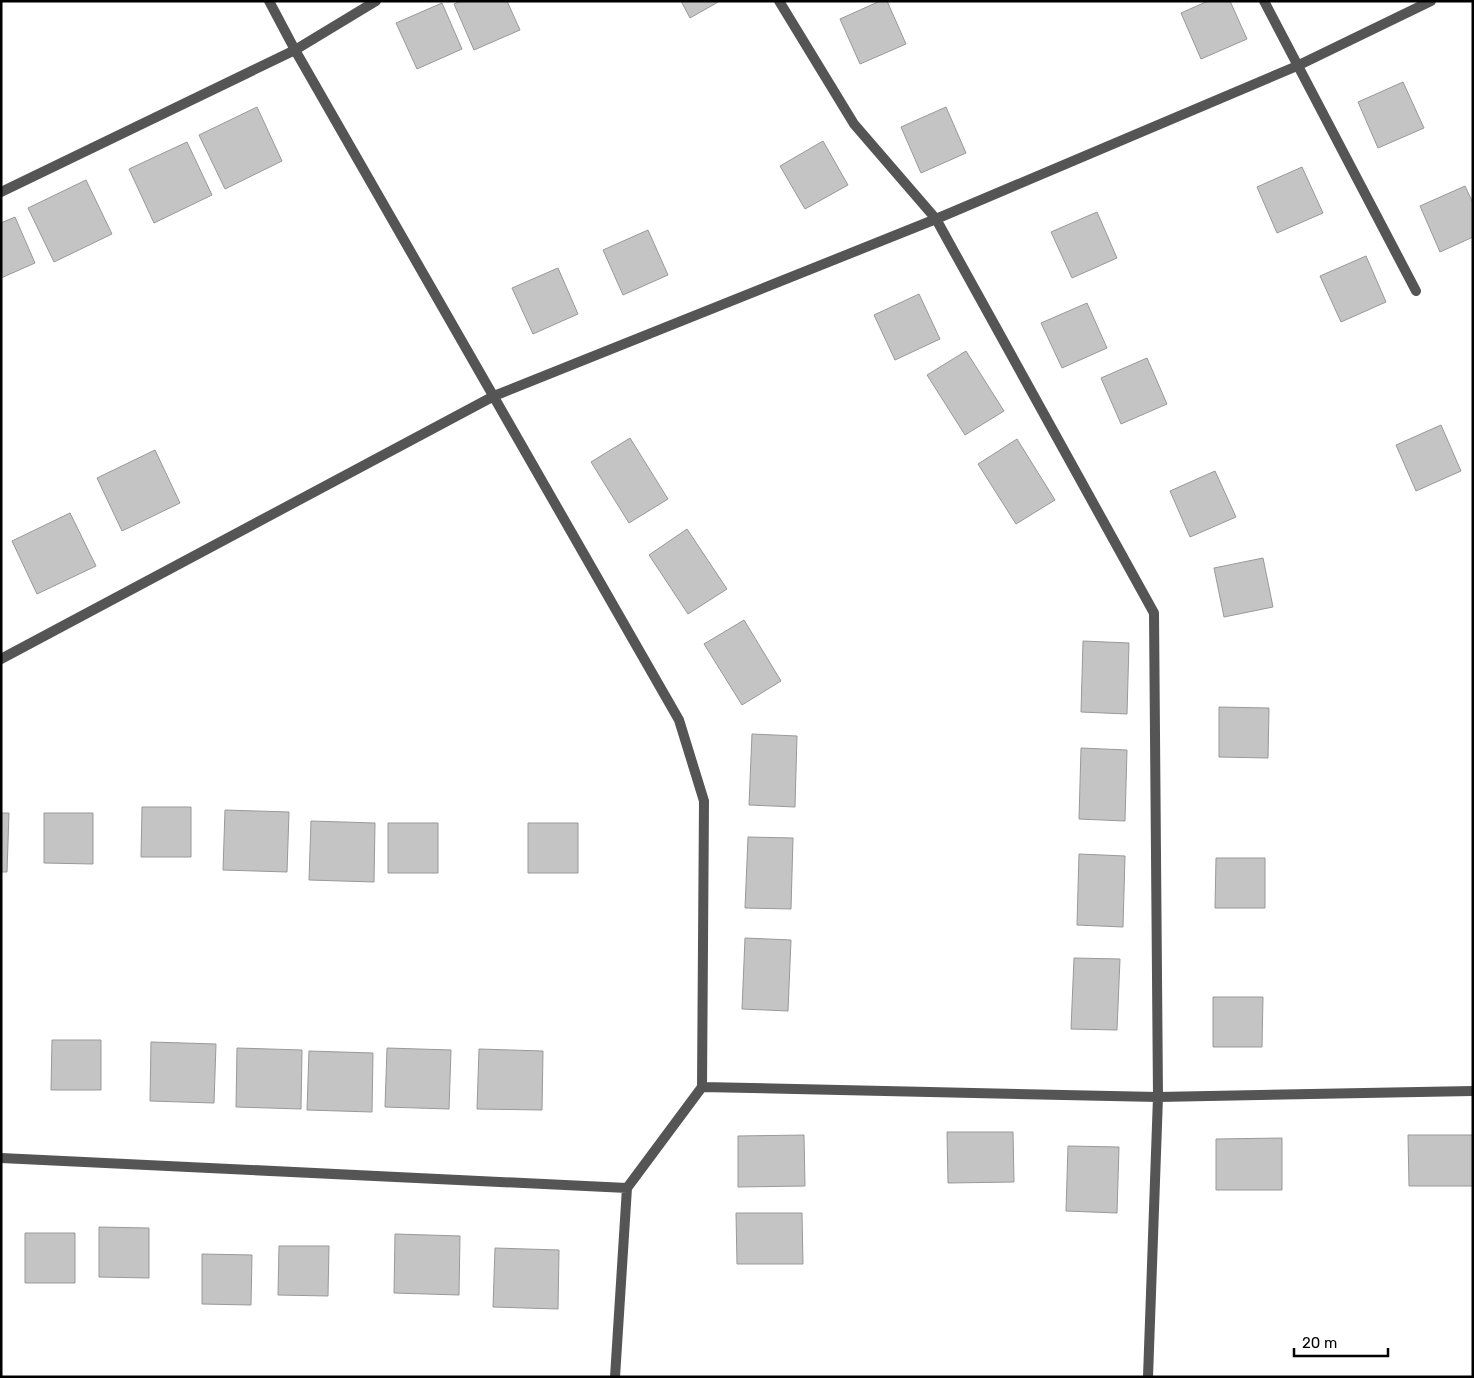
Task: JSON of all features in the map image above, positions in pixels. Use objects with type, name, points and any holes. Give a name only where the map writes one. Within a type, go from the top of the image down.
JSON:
[{"type":"street","points":[[269,1],[678,720],[704,801],[702,1087],[627,1188],[615,1377]]},
{"type":"street","points":[[1,192],[296,50],[376,1]]},
{"type":"street","points":[[779,1],[854,124],[936,219],[1154,613],[1158,1097],[1148,1377]]},
{"type":"street","points":[[1264,1],[1296,66],[1416,291]]},
{"type":"street","points":[[1,659],[494,396],[936,219],[1296,66],[1431,1]]},
{"type":"street","points":[[702,1087],[1158,1097],[1473,1091]]},
{"type":"street","points":[[1,1158],[627,1188]]},
{"type":"building","points":[[461,1],[507,1],[520,30],[474,50],[454,4]]},
{"type":"building","points":[[681,1],[720,1],[690,18]]},
{"type":"building","points":[[880,1],[887,1],[906,44],[860,64],[840,19]]},
{"type":"building","points":[[1208,1],[1230,1],[1247,39],[1201,59],[1181,13]]},
{"type":"building","points":[[442,3],[462,49],[417,69],[396,23]]},
{"type":"building","points":[[1403,82],[1424,128],[1378,148],[1358,102]]},
{"type":"building","points":[[257,107],[282,161],[225,189],[199,135]]},
{"type":"building","points":[[946,107],[966,153],[921,173],[901,127]]},
{"type":"building","points":[[823,141],[848,185],[805,209],[780,166]]},
{"type":"building","points":[[187,142],[212,195],[154,223],[129,169]]},
{"type":"building","points":[[1302,167],[1323,213],[1277,233],[1257,187]]},
{"type":"building","points":[[86,180],[112,234],[54,262],[28,208]]},
{"type":"building","points":[[1465,186],[1473,203],[1473,237],[1440,252],[1420,206]]},
{"type":"building","points":[[1097,212],[1117,258],[1072,278],[1051,232]]},
{"type":"building","points":[[15,217],[35,263],[1,278],[1,223]]},
{"type":"building","points":[[648,230],[668,275],[623,295],[603,250]]},
{"type":"building","points":[[1366,256],[1386,302],[1341,322],[1320,276]]},
{"type":"building","points":[[558,268],[578,314],[533,334],[512,288]]},
{"type":"building","points":[[919,294],[940,339],[895,360],[874,315]]},
{"type":"building","points":[[1087,303],[1107,348],[1062,368],[1041,323]]},
{"type":"building","points":[[966,351],[1004,411],[965,435],[927,375]]},
{"type":"building","points":[[1147,358],[1167,404],[1121,424],[1101,378]]},
{"type":"building","points":[[1441,425],[1461,471],[1416,491],[1396,445]]},
{"type":"building","points":[[630,438],[668,499],[629,523],[591,462]]},
{"type":"building","points":[[1017,439],[1055,500],[1016,524],[978,464]]},
{"type":"building","points":[[155,450],[180,503],[122,531],[97,478]]},
{"type":"building","points":[[1215,471],[1236,517],[1190,537],[1170,491]]},
{"type":"building","points":[[70,513],[96,566],[37,594],[12,541]]},
{"type":"building","points":[[687,529],[727,589],[688,614],[649,555]]},
{"type":"building","points":[[1263,558],[1273,607],[1224,617],[1214,568]]},
{"type":"building","points":[[744,620],[781,681],[742,705],[704,644]]},
{"type":"building","points":[[1083,641],[1129,643],[1127,714],[1081,712]]},
{"type":"building","points":[[1219,707],[1269,708],[1268,758],[1219,757]]},
{"type":"building","points":[[752,734],[797,736],[795,807],[749,805]]},
{"type":"building","points":[[1081,748],[1127,750],[1125,821],[1079,819]]},
{"type":"building","points":[[142,807],[191,807],[191,857],[141,857]]},
{"type":"building","points":[[225,810],[289,812],[287,872],[223,870]]},
{"type":"building","points":[[1,813],[9,813],[7,872],[1,872]]},
{"type":"building","points":[[44,813],[93,813],[93,864],[44,863]]},
{"type":"building","points":[[311,821],[375,823],[374,882],[309,880]]},
{"type":"building","points":[[388,823],[438,823],[438,873],[388,873]]},
{"type":"building","points":[[528,823],[578,823],[578,873],[528,873]]},
{"type":"building","points":[[748,837],[793,838],[791,909],[745,908]]},
{"type":"building","points":[[1079,854],[1125,856],[1123,927],[1077,925]]},
{"type":"building","points":[[1216,858],[1265,858],[1265,908],[1215,908]]},
{"type":"building","points":[[745,938],[791,940],[788,1011],[742,1009]]},
{"type":"building","points":[[1074,958],[1120,959],[1117,1030],[1071,1029]]},
{"type":"building","points":[[1213,997],[1263,997],[1262,1047],[1213,1047]]},
{"type":"building","points":[[52,1040],[101,1040],[101,1090],[51,1090]]},
{"type":"building","points":[[151,1042],[216,1044],[214,1103],[150,1101]]},
{"type":"building","points":[[237,1048],[302,1050],[301,1109],[236,1107]]},
{"type":"building","points":[[387,1048],[451,1050],[449,1109],[385,1107]]},
{"type":"building","points":[[479,1049],[543,1051],[542,1110],[477,1109]]},
{"type":"building","points":[[309,1051],[373,1053],[372,1112],[307,1110]]},
{"type":"building","points":[[947,1132],[1013,1132],[1014,1182],[948,1183]]},
{"type":"building","points":[[804,1135],[805,1186],[738,1187],[738,1136]]},
{"type":"building","points":[[1408,1135],[1473,1135],[1473,1186],[1409,1186]]},
{"type":"building","points":[[1282,1138],[1282,1190],[1216,1190],[1216,1139]]},
{"type":"building","points":[[1068,1146],[1119,1147],[1117,1213],[1066,1211]]},
{"type":"building","points":[[736,1213],[802,1213],[803,1264],[737,1264]]},
{"type":"building","points":[[99,1227],[149,1228],[149,1278],[99,1277]]},
{"type":"building","points":[[25,1233],[75,1233],[75,1283],[25,1283]]},
{"type":"building","points":[[395,1234],[460,1236],[459,1295],[394,1293]]},
{"type":"building","points":[[279,1246],[329,1246],[328,1296],[278,1295]]},
{"type":"building","points":[[495,1248],[559,1250],[558,1309],[493,1307]]},
{"type":"building","points":[[202,1254],[252,1255],[251,1305],[202,1304]]}]
